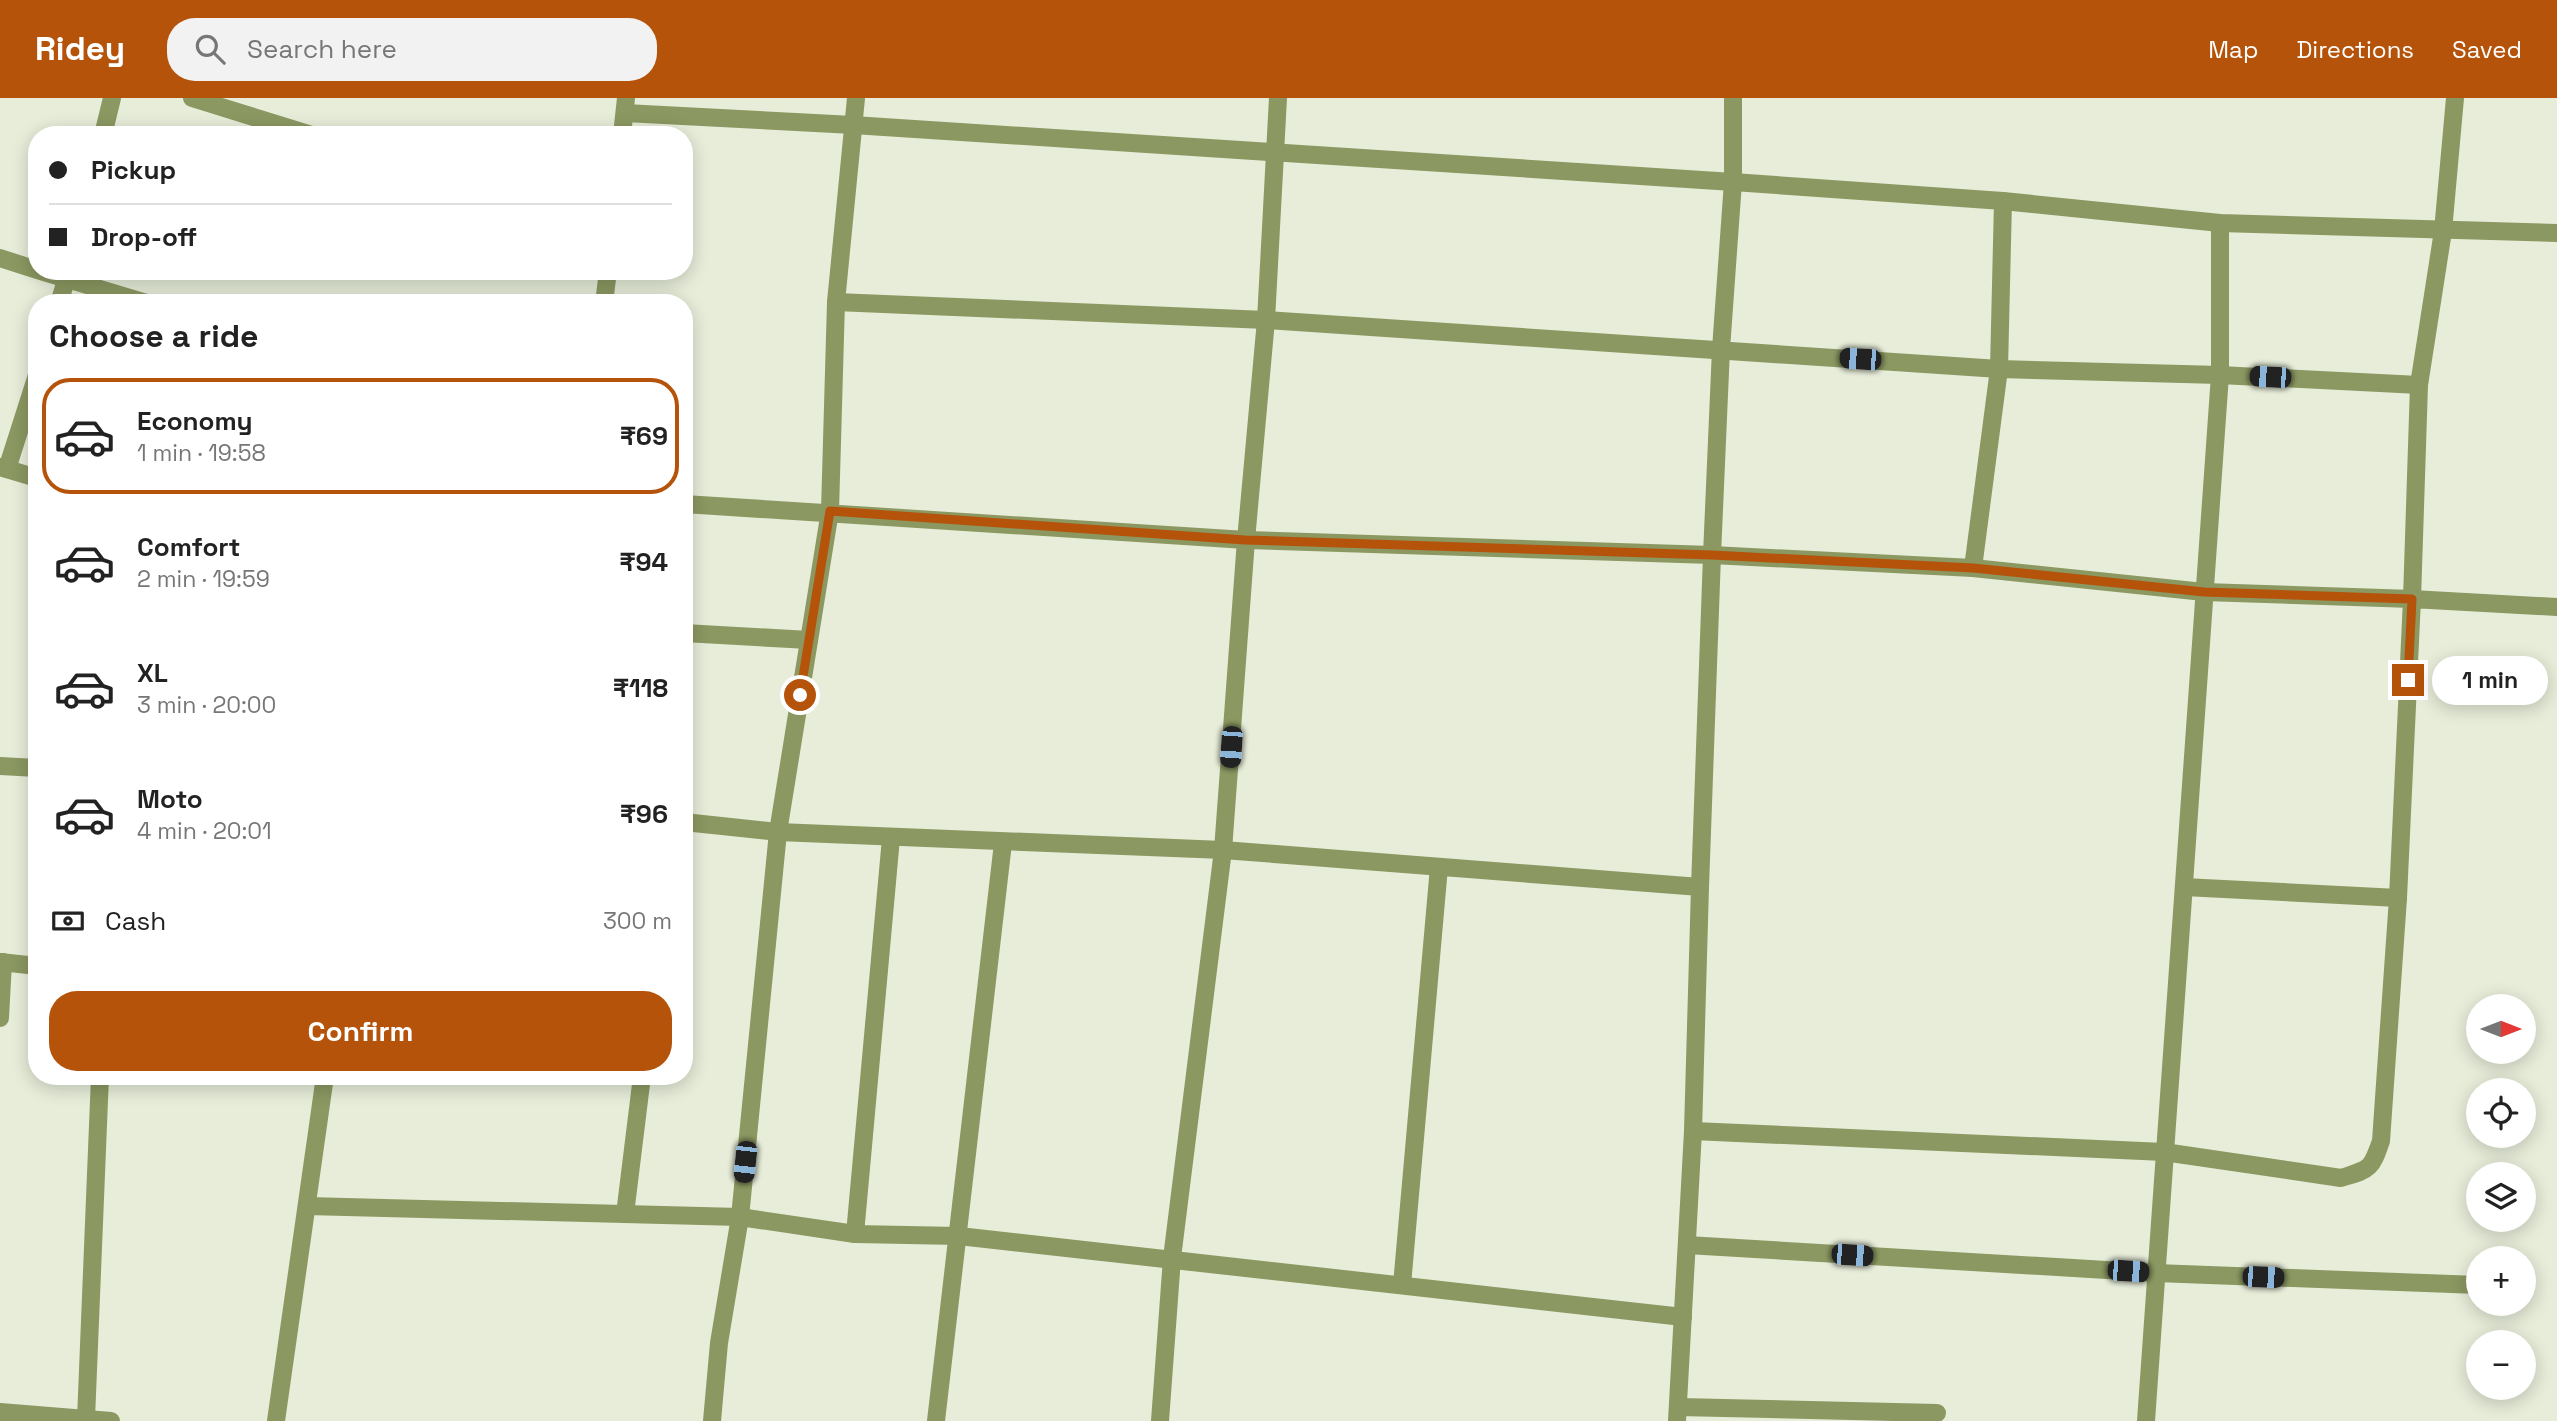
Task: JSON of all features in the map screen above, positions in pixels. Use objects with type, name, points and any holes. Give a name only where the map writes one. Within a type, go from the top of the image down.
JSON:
[{"type":"street","points":[[105,126],[112,98]]},
{"type":"street","points":[[192,98],[283,126]]},
{"type":"street","points":[[712,1421],[719,1343],[740,1217],[778,832],[830,511],[836,302],[856,98]]},
{"type":"street","points":[[1160,1421],[1172,1258],[1223,850],[1245,540],[1266,320],[1278,98]]},
{"type":"street","points":[[1733,98],[1733,182],[1721,349],[1693,1131],[1678,1414],[1937,1413]]},
{"type":"street","points":[[1693,1131],[2164,1152],[2341,1178],[2364,1171],[2374,1163],[2381,1141],[2398,898],[2419,385],[2443,232],[2455,98]]},
{"type":"street","points":[[623,126],[625,106],[853,125],[2003,201],[2220,223],[2443,232],[2557,233]]},
{"type":"street","points":[[1973,568],[1999,369],[2003,201]]},
{"type":"street","points":[[2146,1421],[2220,375],[2220,223]]},
{"type":"street","points":[[0,258],[28,267]]},
{"type":"street","points":[[80,280],[120,294]]},
{"type":"street","points":[[836,302],[1266,320],[1999,369],[2220,375],[2419,385]]},
{"type":"street","points":[[28,400],[4,468],[28,475]]},
{"type":"street","points":[[693,503],[1245,540],[1712,555],[1973,568],[2204,592],[2557,607]]},
{"type":"street","points":[[693,633],[809,639]]},
{"type":"street","points":[[0,766],[28,768]]},
{"type":"street","points":[[693,823],[778,832],[891,838],[1223,850],[1700,887]]},
{"type":"street","points":[[855,1234],[891,838]]},
{"type":"street","points":[[936,1421],[1003,843]]},
{"type":"street","points":[[1402,1285],[1439,867]]},
{"type":"street","points":[[2184,887],[2398,898]]},
{"type":"street","points":[[0,1018],[2,962],[28,966]]},
{"type":"street","points":[[86,1419],[100,1085]]},
{"type":"street","points":[[275,1421],[324,1085]]},
{"type":"street","points":[[625,1214],[641,1085]]},
{"type":"street","points":[[307,1206],[740,1217],[855,1234],[959,1236],[1172,1258],[1683,1317]]},
{"type":"street","points":[[1687,1245],[2156,1273],[2466,1285]]},
{"type":"street","points":[[0,1412],[110,1421]]},
{"type":"route","points":[[800,695],[830,511],[1245,540],[1712,555],[1973,568],[2204,592],[2412,599],[2408,680]]}]
